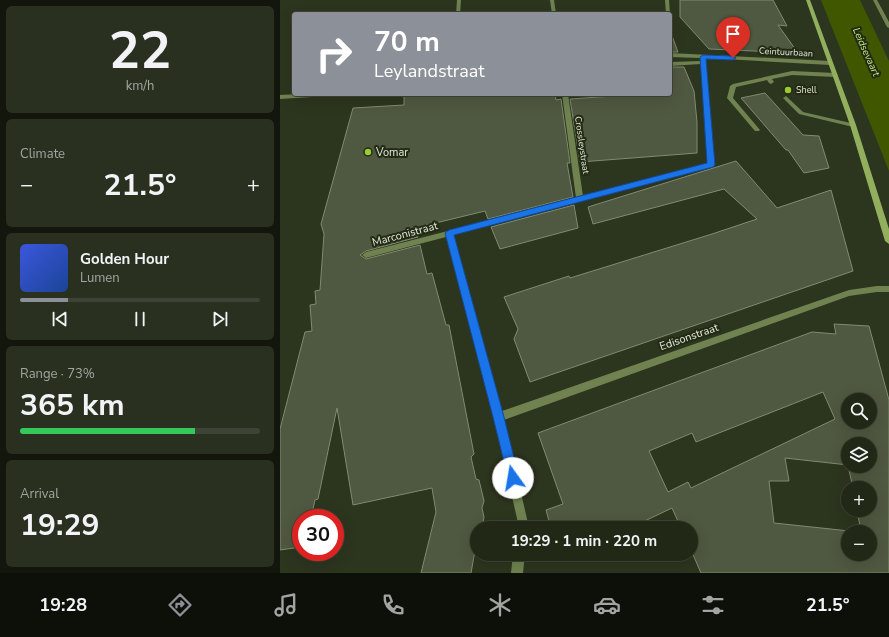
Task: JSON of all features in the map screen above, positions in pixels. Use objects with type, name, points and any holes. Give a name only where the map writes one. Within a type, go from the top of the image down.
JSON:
[{"type":"main road","points":[[808,0],[853,125],[889,240]]},
{"type":"street","points":[[458,12],[459,0]]},
{"type":"street","points":[[552,0],[554,12]]},
{"type":"street","points":[[667,0],[668,12]]},
{"type":"street","points":[[875,0],[889,26]]},
{"type":"street","name":"Ceintuurbaan","points":[[672,55],[703,60],[830,63]]},
{"type":"street","points":[[672,64],[703,60]]},
{"type":"street","name":"Marconistraat","points":[[366,255],[711,165],[703,60]]},
{"type":"street","points":[[757,130],[730,98],[733,86],[770,80],[792,74],[834,75]]},
{"type":"street","points":[[280,97],[296,96]]},
{"type":"street","name":"Crossleystraat","points":[[565,96],[580,199]]},
{"type":"street","points":[[786,98],[801,113],[853,125]]},
{"type":"street","points":[[449,233],[499,417],[523,521]]},
{"type":"street","name":"Edisonstraat","points":[[499,417],[849,294],[877,289],[889,289]]},
{"type":"street","points":[[517,573],[518,561]]},
{"type":"water","name":"Leidsevaart","points":[[821,0],[860,0],[889,61],[889,171]]},
{"type":"building","points":[[680,0],[773,0],[787,26],[778,25],[798,53],[709,49],[680,17]]},
{"type":"building","points":[[672,36],[678,52],[672,52]]},
{"type":"building","points":[[672,67],[684,67],[694,91],[697,122],[697,153],[580,162],[570,99],[614,96],[672,96]]},
{"type":"building","points":[[765,93],[803,135],[819,136],[829,168],[804,173],[788,150],[786,150],[741,98]]},
{"type":"building","points":[[404,96],[555,96],[556,100],[561,99],[570,163],[567,163],[573,197],[488,219],[485,211],[415,228],[418,237],[366,251],[360,255],[366,259],[420,245],[427,274],[432,273],[446,325],[449,325],[474,454],[471,457],[476,479],[479,480],[484,501],[482,508],[483,521],[470,521],[470,561],[473,561],[471,573],[421,573],[436,512],[432,488],[353,505],[337,408],[318,499],[315,500],[313,509],[292,509],[292,548],[280,550],[280,429],[305,332],[312,331],[310,305],[316,304],[315,291],[320,290],[324,234],[321,224],[353,108],[404,105]]},
{"type":"building","points":[[736,161],[777,208],[831,190],[853,271],[530,382],[514,339],[518,329],[504,297],[569,276],[570,278],[757,219],[724,189],[593,224],[588,207]]},
{"type":"building","points":[[574,205],[578,228],[500,249],[491,227]]},
{"type":"building","points":[[834,324],[869,326],[889,400],[889,573],[701,573],[696,561],[698,561],[698,521],[678,521],[672,508],[645,521],[549,521],[546,510],[563,504],[538,433],[812,332],[836,334]],"holes":[[[823,392],[835,419],[691,488],[688,482],[668,492],[649,451],[692,433],[696,442]],[[841,437],[877,437],[877,473],[850,473],[851,481],[877,481],[877,517],[858,517],[860,525],[877,525],[877,561],[841,561],[841,530],[774,523],[769,481],[789,481],[785,458],[841,464]]]},
{"type":"place","name":"Shell","points":[[788,90]]},
{"type":"place","name":"Vomar","points":[[368,152]]},
{"type":"route","points":[[513,478],[499,417],[449,233],[711,165],[703,57],[733,58]]}]
